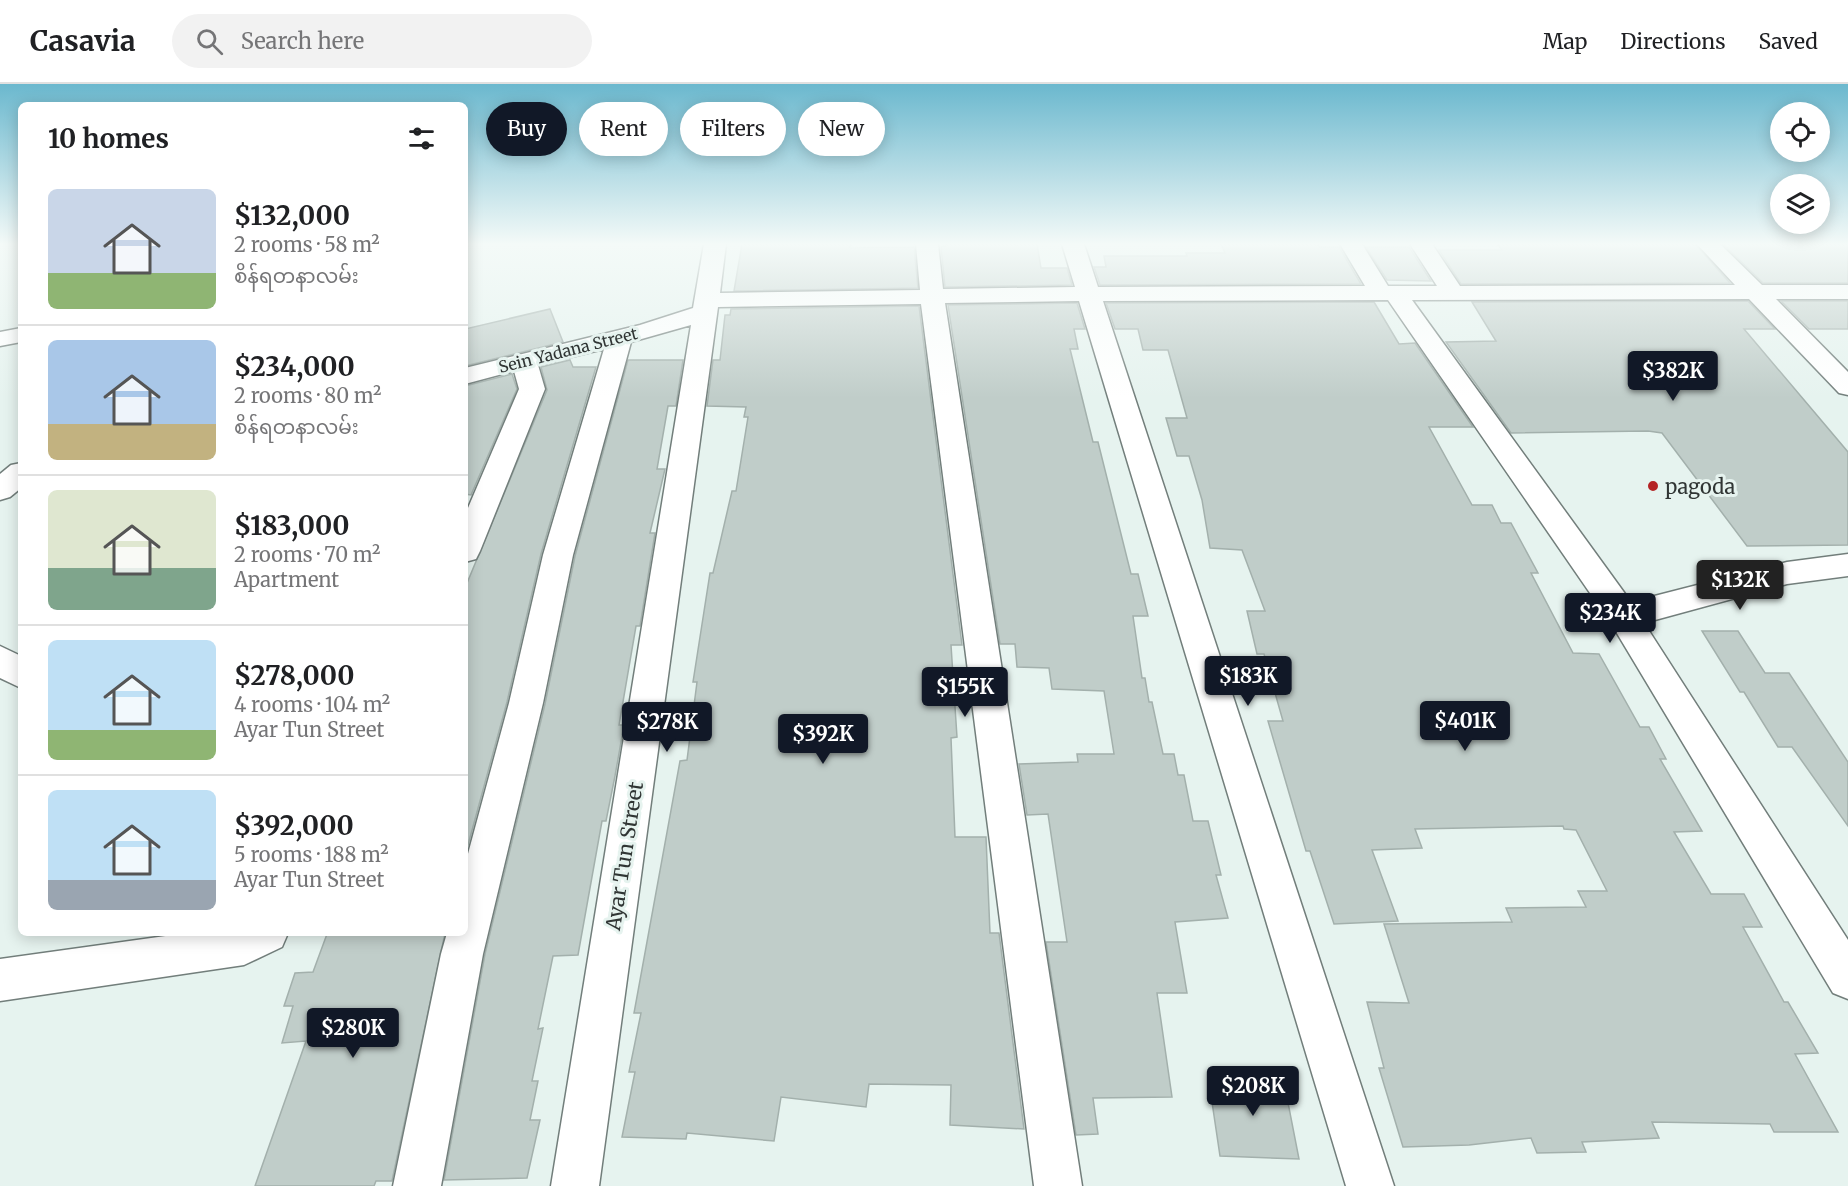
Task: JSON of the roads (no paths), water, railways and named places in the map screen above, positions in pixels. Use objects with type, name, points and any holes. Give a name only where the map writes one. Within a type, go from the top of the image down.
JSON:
[{"type":"street","name":"Ayar Tun Street","points":[[575,1186],[708,295]]},
{"type":"street","name":"Sein Yadana Street","points":[[468,375],[620,337],[706,306],[1014,295]]},
{"type":"street","points":[[1088,295],[1192,615],[1370,1186]]},
{"type":"street","points":[[1389,295],[1508,449],[1623,616],[1848,978]]},
{"type":"street","points":[[1759,295],[1848,387]]},
{"type":"street","points":[[932,297],[1058,1186]]},
{"type":"street","points":[[0,339],[18,336]]},
{"type":"street","points":[[468,930],[526,703],[558,555],[620,337]]},
{"type":"street","points":[[468,544],[532,389],[524,361]]},
{"type":"street","points":[[0,460],[18,458]]},
{"type":"street","points":[[0,490],[18,475]]},
{"type":"street","points":[[1623,616],[1788,573],[1848,565]]},
{"type":"street","points":[[0,659],[18,673]]},
{"type":"street","points":[[0,980],[244,945],[261,936]]},
{"type":"street","points":[[417,1186],[467,936]]},
{"type":"place","name":"pagoda","points":[[1653,486]]}]
